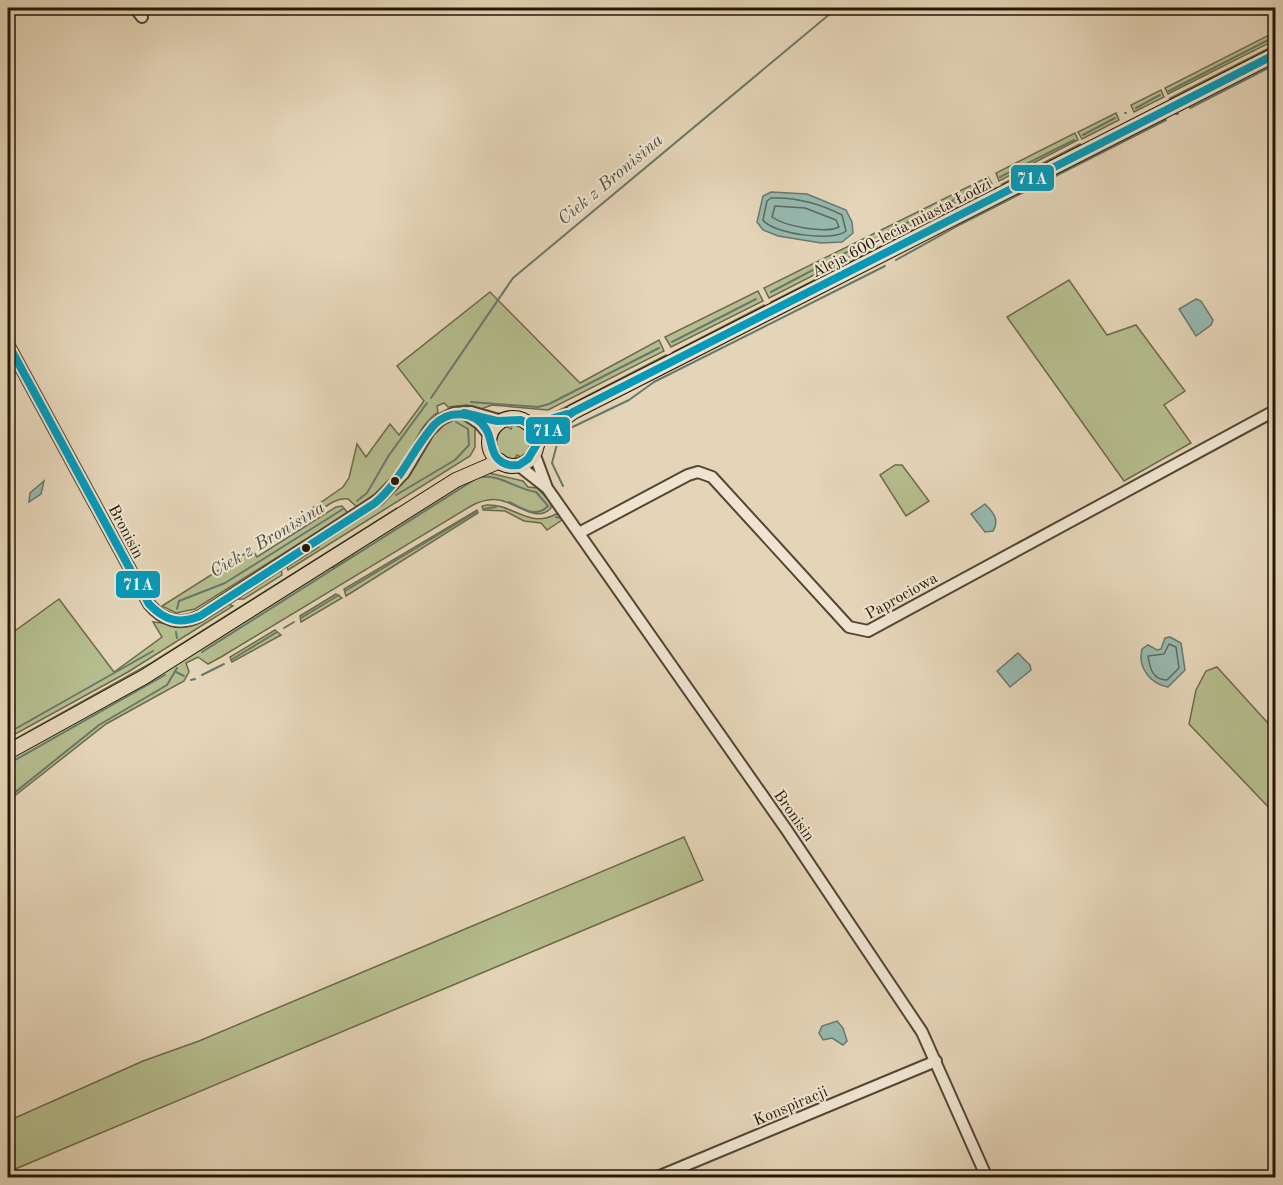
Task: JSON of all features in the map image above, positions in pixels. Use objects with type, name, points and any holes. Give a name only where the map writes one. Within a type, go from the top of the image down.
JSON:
[{"type":"main road","name":"Aleja 600-lecia miasta Łodzi","points":[[530,425],[573,412],[1275,54]]},
{"type":"main road","name":"Aleja 600-lecia miasta Łodzi","points":[[536,448],[541,437],[573,412]]},
{"type":"main road","points":[[8,752],[144,677],[456,480],[500,461],[518,465],[528,460],[536,448],[530,425],[519,419],[502,421],[490,441],[456,480]]},
{"type":"main road","points":[[490,441],[500,461]]},
{"type":"street","points":[[135,8],[142,17]]},
{"type":"street","name":"Bronisin","points":[[8,344],[149,604],[159,615],[176,621],[200,616],[373,504],[404,473],[436,422],[450,414],[464,413],[476,413],[502,421]]},
{"type":"street","name":"Paprociowa","points":[[579,533],[688,475],[698,472],[712,477],[849,627],[868,631],[1275,410]]},
{"type":"street","points":[[464,413],[480,424],[490,441]]},
{"type":"street","name":"Bronisin","points":[[536,448],[535,462],[547,488],[786,829],[922,1032],[987,1178]]},
{"type":"street","name":"Bronisin","points":[[518,465],[547,488]]},
{"type":"street","name":"Konspiracji","points":[[655,1178],[936,1061]]},
{"type":"green space","points":[[1275,32],[1275,40],[1168,94],[1165,88]]},
{"type":"green space","points":[[1275,45],[1275,48],[1173,99],[1170,98]]},
{"type":"green space","points":[[1161,90],[1164,97],[1134,112],[1131,105]]},
{"type":"green space","points":[[1116,113],[1119,120],[1082,139],[1078,132]]},
{"type":"green space","points":[[1075,133],[1078,140],[999,181],[996,173]]},
{"type":"green space","points":[[1080,144],[1005,185],[1002,184]]},
{"type":"green space","points":[[988,177],[992,184],[769,298],[764,288]]},
{"type":"green space","points":[[996,188],[995,190],[771,303],[771,302]]},
{"type":"green space","points":[[1069,280],[1107,335],[1136,325],[1185,391],[1164,405],[1191,443],[1124,481],[1007,317]]},
{"type":"green space","points":[[758,291],[763,301],[671,347],[665,337]]},
{"type":"green space","points":[[490,292],[580,383],[659,340],[664,351],[548,410],[492,405],[481,409],[467,405],[448,407],[444,403],[437,406],[438,412],[423,427],[401,466],[371,497],[357,507],[348,499],[334,501],[310,517],[297,519],[343,487],[349,478],[357,444],[366,457],[390,424],[399,435],[424,401],[397,366]]},
{"type":"green space","points":[[764,305],[676,353],[673,352]]},
{"type":"green space","points":[[666,355],[666,358],[550,416],[550,415]]},
{"type":"green space","points":[[457,418],[467,419],[475,427],[475,447],[470,456],[288,570],[287,567],[319,547],[318,545],[383,500],[405,478],[437,431],[449,421]]},
{"type":"green space","points":[[513,424],[525,428],[532,439],[529,451],[522,458],[517,455],[514,460],[500,454],[497,443],[498,435],[503,429],[506,426],[511,429]]},
{"type":"green space","points":[[895,465],[902,465],[929,501],[906,516],[880,475]]},
{"type":"green space","points":[[485,472],[523,481],[528,487],[537,488],[551,502],[551,508],[539,514],[495,499],[485,500],[471,506],[221,657],[208,664],[198,657],[186,663],[189,672],[184,681],[106,724],[8,801],[8,758],[331,566],[333,568],[353,556],[352,553],[476,475]]},
{"type":"green space","points":[[342,506],[348,513],[195,609],[176,613],[162,606],[252,549],[257,557],[336,507]]},
{"type":"green space","points":[[482,506],[505,508],[538,519],[556,514],[565,518],[547,530],[541,523],[524,521],[505,511],[483,510]]},
{"type":"green space","points":[[397,508],[161,660],[8,746],[8,743],[151,663]]},
{"type":"green space","points":[[477,510],[478,513],[346,596],[344,589]]},
{"type":"green space","points":[[281,568],[282,575],[244,599],[233,599]]},
{"type":"green space","points":[[336,594],[342,598],[301,622],[300,616]]},
{"type":"green space","points":[[59,599],[114,672],[162,637],[153,622],[188,626],[228,604],[233,606],[128,672],[8,738],[8,636]]},
{"type":"green space","points":[[275,630],[281,635],[232,662],[230,657]]},
{"type":"green space","points":[[1217,667],[1275,731],[1275,814],[1189,724],[1196,690],[1206,671]]},
{"type":"green space","points":[[684,837],[703,880],[8,1172],[8,1121],[143,1061],[199,1041]]},
{"type":"water","points":[[771,192],[807,194],[846,210],[852,222],[853,233],[842,242],[821,243],[778,236],[763,230],[757,222],[763,196]]},
{"type":"water","points":[[1196,299],[1201,301],[1213,320],[1211,325],[1196,336],[1179,309]]},
{"type":"water","points":[[44,481],[41,494],[29,502],[30,493]]},
{"type":"water","points":[[985,504],[996,520],[993,531],[985,532],[971,514]]},
{"type":"water","points":[[1170,637],[1181,643],[1185,670],[1168,687],[1151,679],[1144,669],[1141,656],[1142,649],[1148,645],[1157,650],[1161,649],[1165,638]]},
{"type":"water","points":[[1018,653],[1030,665],[1031,670],[1010,687],[997,671]]},
{"type":"water","points":[[837,1021],[843,1028],[847,1041],[843,1045],[832,1038],[823,1040],[819,1033],[822,1026]]},
{"type":"waterway","name":"Ciek z Bronisina","points":[[431,398],[513,278],[837,8]]},
{"type":"waterway","points":[[1169,91],[1276,36]]},
{"type":"waterway","points":[[1190,108],[1276,64]]},
{"type":"waterway","points":[[1136,108],[1160,95]]},
{"type":"waterway","points":[[1083,135],[1115,118]]},
{"type":"waterway","points":[[896,260],[961,224],[1166,120]]},
{"type":"waterway","points":[[1000,177],[1074,140]]},
{"type":"waterway","points":[[882,235],[989,183]]},
{"type":"waterway","points":[[771,292],[870,240]]},
{"type":"waterway","points":[[563,486],[552,463],[560,433],[629,400],[654,382],[885,266]]},
{"type":"waterway","points":[[672,342],[756,299]]},
{"type":"waterway","points":[[471,402],[538,407],[549,404],[659,348]]},
{"type":"waterway","name":"Ciek z Bronisina","points":[[357,501],[367,493],[389,455],[427,403]]},
{"type":"waterway","points":[[396,495],[455,460],[469,445],[468,429],[456,422]]},
{"type":"waterway","points":[[202,652],[477,478],[492,477],[536,492],[548,506]]},
{"type":"waterway","points":[[509,502],[534,512],[539,512],[548,506]]},
{"type":"waterway","points":[[483,509],[496,507]]},
{"type":"waterway","name":"Ciek z Bronisina","points":[[177,609],[179,601],[225,583],[343,509]]},
{"type":"waterway","points":[[345,591],[476,512]]},
{"type":"waterway","points":[[556,517],[564,519]]},
{"type":"waterway","points":[[301,618],[339,595]]},
{"type":"waterway","points":[[284,628],[294,622]]},
{"type":"waterway","name":"Ciek z Bronisina","points":[[176,632],[177,638]]},
{"type":"waterway","points":[[231,660],[277,632]]},
{"type":"waterway","points":[[8,733],[153,651]]},
{"type":"waterway","points":[[202,675],[224,664]]},
{"type":"waterway","name":"Ciek z Bronisina","points":[[8,798],[99,725],[167,685],[177,668]]},
{"type":"waterway","points":[[176,672],[184,676]]},
{"type":"waterway","points":[[8,764],[165,675]]},
{"type":"waterway","points":[[191,680],[195,679]]},
{"type":"transit line","name":"71A","points":[[8,344],[149,604],[166,617],[179,620],[192,619],[375,503],[392,485],[419,445],[440,420],[461,414],[475,418],[486,429],[498,459],[508,465],[519,465],[528,459],[543,434],[573,412],[1276,54]]},
{"type":"transit line","name":"71A","points":[[464,413],[497,421],[521,420],[530,425],[567,414]]}]
